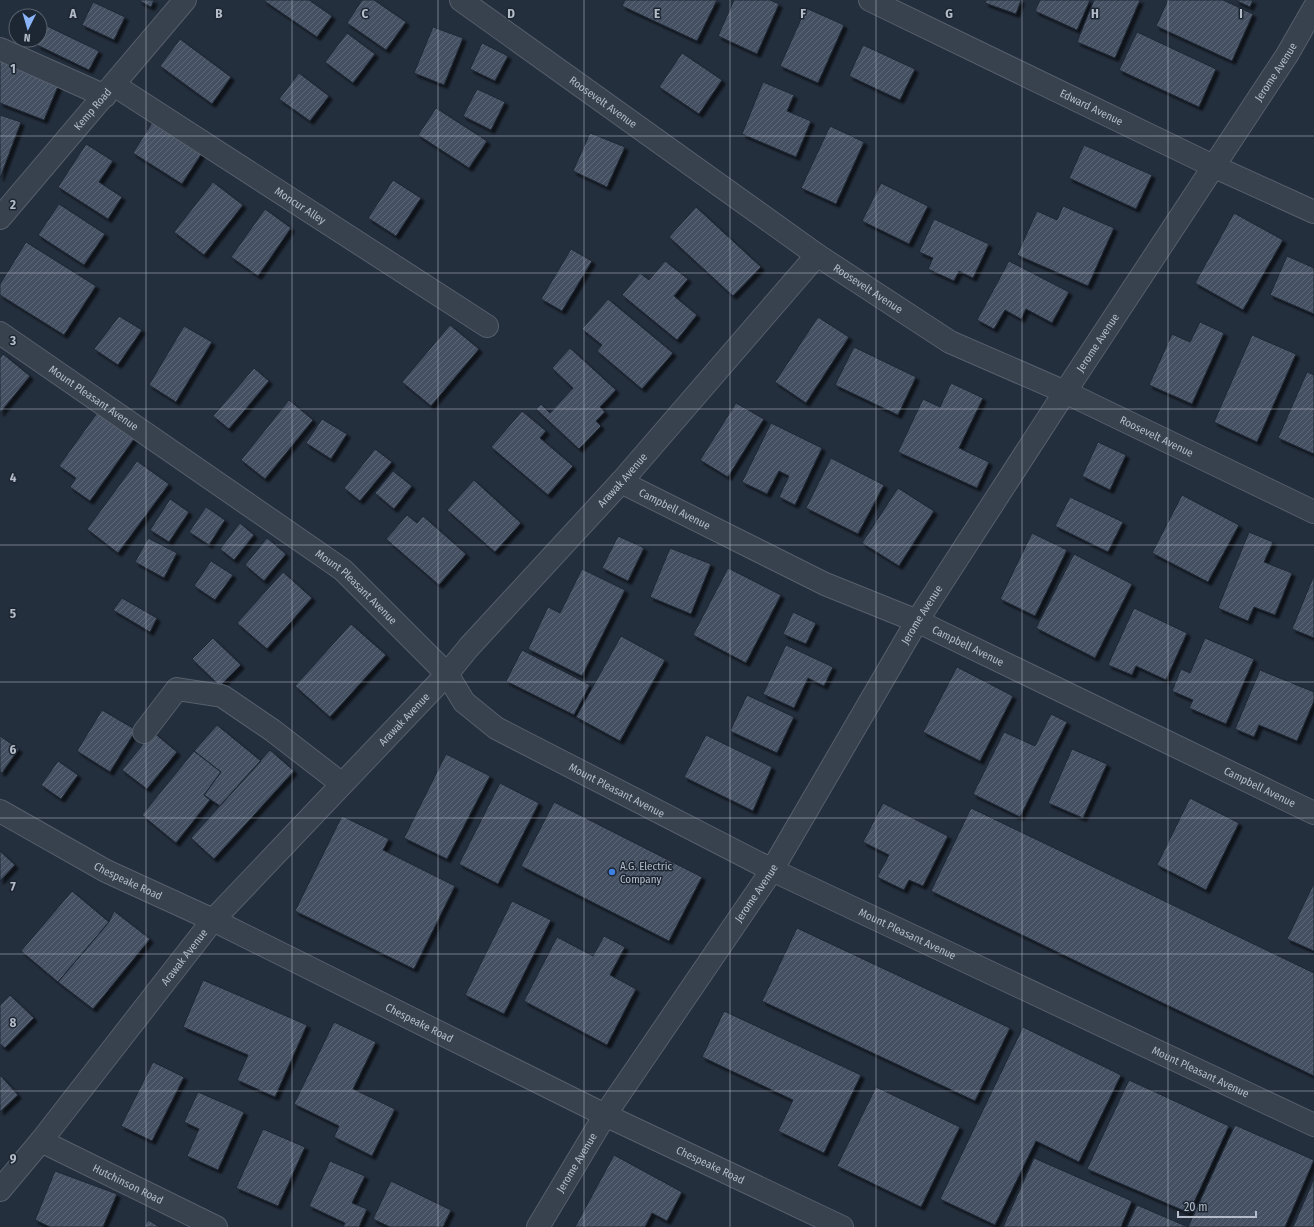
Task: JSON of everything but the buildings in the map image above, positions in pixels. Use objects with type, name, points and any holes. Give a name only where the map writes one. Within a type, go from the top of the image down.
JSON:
[{"type":"street","name":"Kemp Road","points":[[0,218],[185,0]]},
{"type":"street","name":"Roosevelt Avenue","points":[[462,0],[818,256],[950,342],[1064,392],[1314,512]]},
{"type":"street","name":"Edward Avenue","points":[[870,0],[1213,166],[1314,212]]},
{"type":"street","name":"Jerome Avenue","points":[[538,1227],[605,1115],[772,870],[916,622],[1064,392],[1287,55],[1314,8]]},
{"type":"street","name":"Moncur Alley","points":[[0,49],[110,90],[487,326]]},
{"type":"street","name":"Arawak Avenue","points":[[0,1190],[41,1141],[213,920],[447,674],[469,647],[621,482],[818,256]]},
{"type":"street","name":"Mount Pleasant Avenue","points":[[0,333],[342,570],[447,674],[464,702],[496,728],[772,870],[1314,1126]]},
{"type":"street","name":"Campbell Avenue","points":[[621,482],[825,584],[916,622],[1314,813]]},
{"type":"street","points":[[144,732],[177,689],[222,696],[272,730],[342,784]]},
{"type":"street","name":"Chespeake Road","points":[[0,811],[106,871],[213,920],[605,1115],[842,1227]]},
{"type":"street","name":"Hutchinson Road","points":[[41,1141],[216,1227]]},
{"type":"place","name":"A.G. Electric Company","points":[[612,872]]}]
